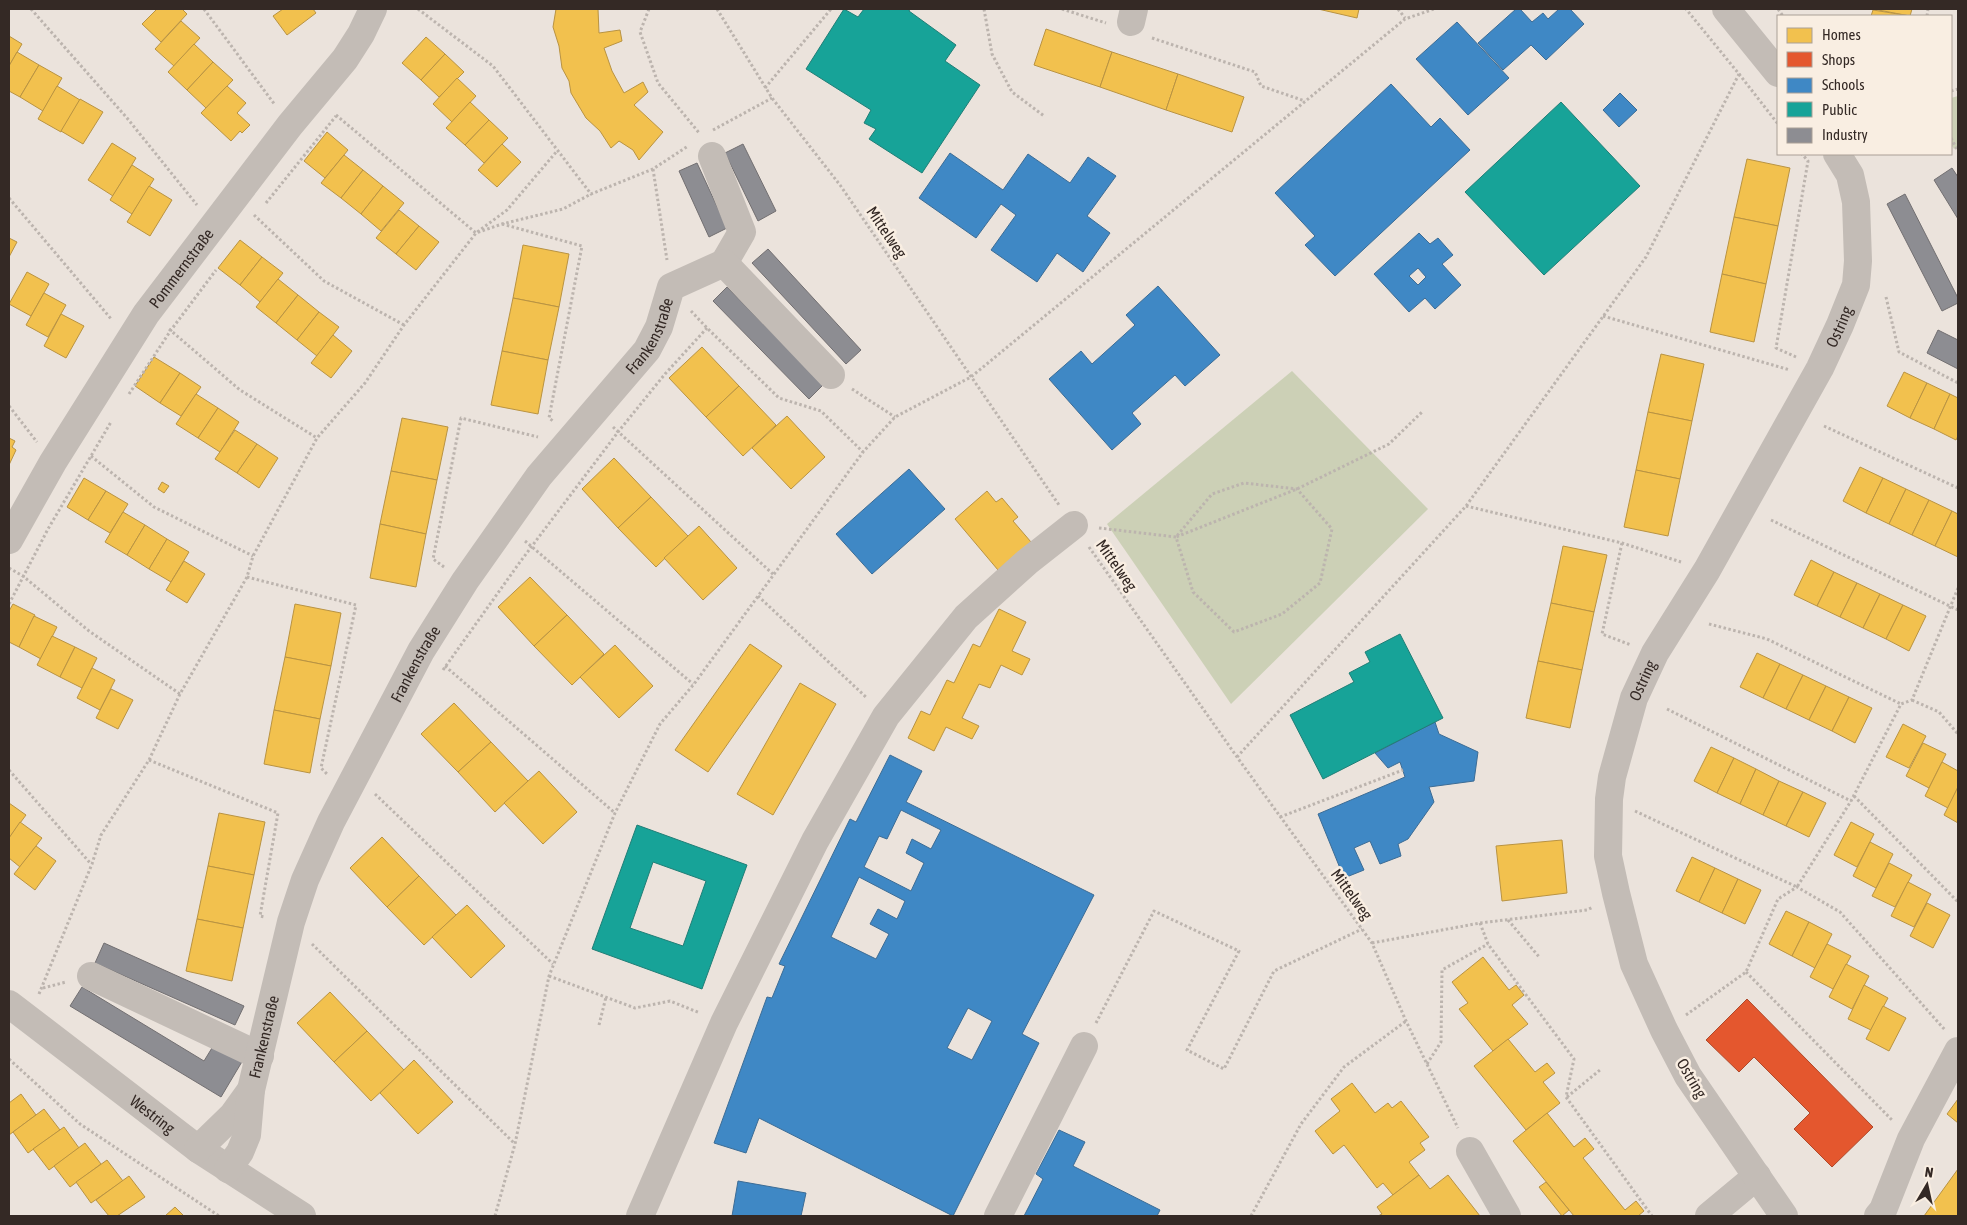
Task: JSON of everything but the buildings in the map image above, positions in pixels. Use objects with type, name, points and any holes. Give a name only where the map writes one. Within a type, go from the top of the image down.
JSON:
[{"type":"street","name":"Pommernstraße","points":[[9,540],[53,462],[146,314],[290,125],[345,59],[362,34],[372,9]]},
{"type":"street","points":[[1726,9],[1777,72]]},
{"type":"street","name":"Ostring","points":[[1784,1216],[1688,1076],[1664,1030],[1634,964],[1608,856],[1609,799],[1612,777],[1634,698],[1655,653],[1706,570],[1817,372],[1840,325],[1856,285],[1858,261],[1856,202],[1850,174],[1839,155]]},
{"type":"street","points":[[671,287],[724,263],[742,232],[712,156]]},
{"type":"street","points":[[724,263],[831,375]]},
{"type":"street","name":"Frankenstraße","points":[[228,1169],[240,1152],[247,1135],[251,1090],[267,1019],[302,929],[305,880],[331,822],[362,793],[421,651],[465,581],[539,476],[648,350],[659,327],[671,287]]},
{"type":"street","points":[[640,1216],[724,1023],[815,840],[886,716],[966,617],[1027,562],[1074,526]]},
{"type":"street","points":[[91,976],[260,1056]]},
{"type":"street","name":"Westring","points":[[18,1012],[198,1148],[302,1216]]},
{"type":"street","points":[[1878,1216],[1883,1210],[1952,1041]]},
{"type":"street","points":[[998,1216],[1084,1046]]},
{"type":"street","name":"Frankenstraße","points":[[198,1148],[233,1115],[251,1090]]},
{"type":"street","points":[[1470,1151],[1507,1216]]},
{"type":"street","points":[[1709,1216],[1756,1176]]},
{"type":"path","points":[[31,9],[127,118],[214,227]]},
{"type":"path","points":[[204,9],[290,125]]},
{"type":"path","points":[[418,9],[493,66],[591,194]]},
{"type":"path","points":[[649,9],[640,32],[658,83],[702,136],[712,156]]},
{"type":"path","name":"Mittelweg","points":[[717,9],[765,88],[840,185],[1074,526],[1237,757],[1372,943],[1406,1020],[1470,1151]]},
{"type":"path","points":[[765,88],[831,9]]},
{"type":"path","points":[[984,9],[992,54],[1012,92],[1044,116]]},
{"type":"path","points":[[1062,9],[1130,23],[1256,72],[1261,86],[1306,101]]},
{"type":"path","points":[[1398,9],[1405,19]]},
{"type":"path","points":[[495,1216],[514,1144],[549,976],[615,814],[660,724],[694,684],[774,575],[823,504],[863,452],[894,417],[971,377],[1405,19],[1434,9]]},
{"type":"path","points":[[1686,9],[1777,123]]},
{"type":"path","points":[[1237,757],[1466,506],[1646,258],[1739,74]]},
{"type":"path","points":[[317,94],[336,116],[476,233]]},
{"type":"path","points":[[262,208],[336,116]]},
{"type":"path","points":[[1952,140],[1958,151]]},
{"type":"path","points":[[18,1012],[42,988],[92,864],[101,835],[148,760],[180,694],[247,578],[253,556],[317,438],[365,383],[404,325],[476,233],[507,210],[557,151]]},
{"type":"path","points":[[1803,155],[1808,161],[1776,348],[1817,372]]},
{"type":"path","points":[[476,233],[502,224],[562,209],[591,194],[654,169],[671,287]]},
{"type":"path","points":[[236,197],[324,281],[404,325]]},
{"type":"path","points":[[9,198],[129,340]]},
{"type":"path","points":[[250,224],[256,216]]},
{"type":"path","points":[[502,224],[582,246],[549,418],[571,440]]},
{"type":"path","points":[[124,402],[171,330],[216,269]]},
{"type":"path","points":[[1886,297],[1899,352],[1958,383]]},
{"type":"path","points":[[146,314],[171,330],[240,390],[317,438]]},
{"type":"path","points":[[1603,316],[1817,372]]},
{"type":"path","points":[[441,674],[532,546],[618,432],[665,374],[707,328],[780,398],[821,411],[863,452]]},
{"type":"path","points":[[831,375],[894,417]]},
{"type":"path","points":[[9,406],[53,462]]},
{"type":"path","points":[[595,412],[774,575]]},
{"type":"path","points":[[1074,526],[1176,537],[1298,489],[1389,444],[1422,412]]},
{"type":"path","points":[[9,604],[48,529],[115,417]]},
{"type":"path","points":[[465,581],[433,559],[461,418],[571,440]]},
{"type":"path","points":[[1824,426],[1958,488]]},
{"type":"path","points":[[67,439],[154,507],[253,556]]},
{"type":"path","points":[[1244,483],[1298,489],[1332,529],[1320,583],[1282,614],[1234,632],[1193,592],[1176,537],[1212,494],[1244,483]]},
{"type":"path","points":[[1466,506],[1622,543],[1706,570]]},
{"type":"path","points":[[1771,520],[1958,610]]},
{"type":"path","points":[[503,528],[532,546],[694,684]]},
{"type":"path","points":[[1622,543],[1602,634],[1655,653]]},
{"type":"path","points":[[9,568],[23,576],[89,631],[180,694]]},
{"type":"path","points":[[247,578],[356,605],[321,768],[362,793],[553,964]]},
{"type":"path","points":[[1912,700],[1958,588]]},
{"type":"path","points":[[758,596],[886,716]]},
{"type":"path","points":[[1710,624],[1767,639],[1901,704]]},
{"type":"path","points":[[421,651],[445,666],[615,814]]},
{"type":"path","points":[[1664,1030],[1746,972],[1778,898],[1797,887],[1854,796],[1901,704],[1912,700],[1939,712],[1958,734]]},
{"type":"path","points":[[1667,709],[1851,801]]},
{"type":"path","points":[[148,760],[278,812],[260,916],[302,929],[311,943],[514,1144]]},
{"type":"path","points":[[9,770],[92,864]]},
{"type":"path","points":[[1280,817],[1403,770]]},
{"type":"path","points":[[362,793],[380,786]]},
{"type":"path","points":[[1854,796],[1958,902]]},
{"type":"path","points":[[1609,799],[1797,887],[1840,912],[1952,1041]]},
{"type":"path","points":[[1372,943],[1480,923],[1587,910],[1616,893]]},
{"type":"path","points":[[1084,1046],[1154,911],[1239,951],[1187,1050],[1224,1069],[1274,971],[1362,929]]},
{"type":"path","points":[[1507,920],[1540,958]]},
{"type":"path","points":[[1480,923],[1488,944],[1574,1059],[1566,1097],[1652,1216]]},
{"type":"path","points":[[308,952],[311,943]]},
{"type":"path","points":[[1427,1064],[1441,1042],[1442,970],[1488,944]]},
{"type":"path","points":[[1746,972],[1911,1139]]},
{"type":"path","points":[[549,976],[635,1008],[670,1001],[724,1023]]},
{"type":"path","points":[[599,1025],[606,997]]},
{"type":"path","points":[[1251,1216],[1301,1124],[1344,1067],[1406,1020]]},
{"type":"path","points":[[9,1059],[80,1124],[219,1216]]},
{"type":"path","points":[[1566,1097],[1600,1070]]},
{"type":"green space","points":[[1958,96],[1958,147],[1954,149],[1952,146],[1952,98]]},
{"type":"green space","points":[[1292,371],[1428,509],[1231,704],[1107,524]]}]
